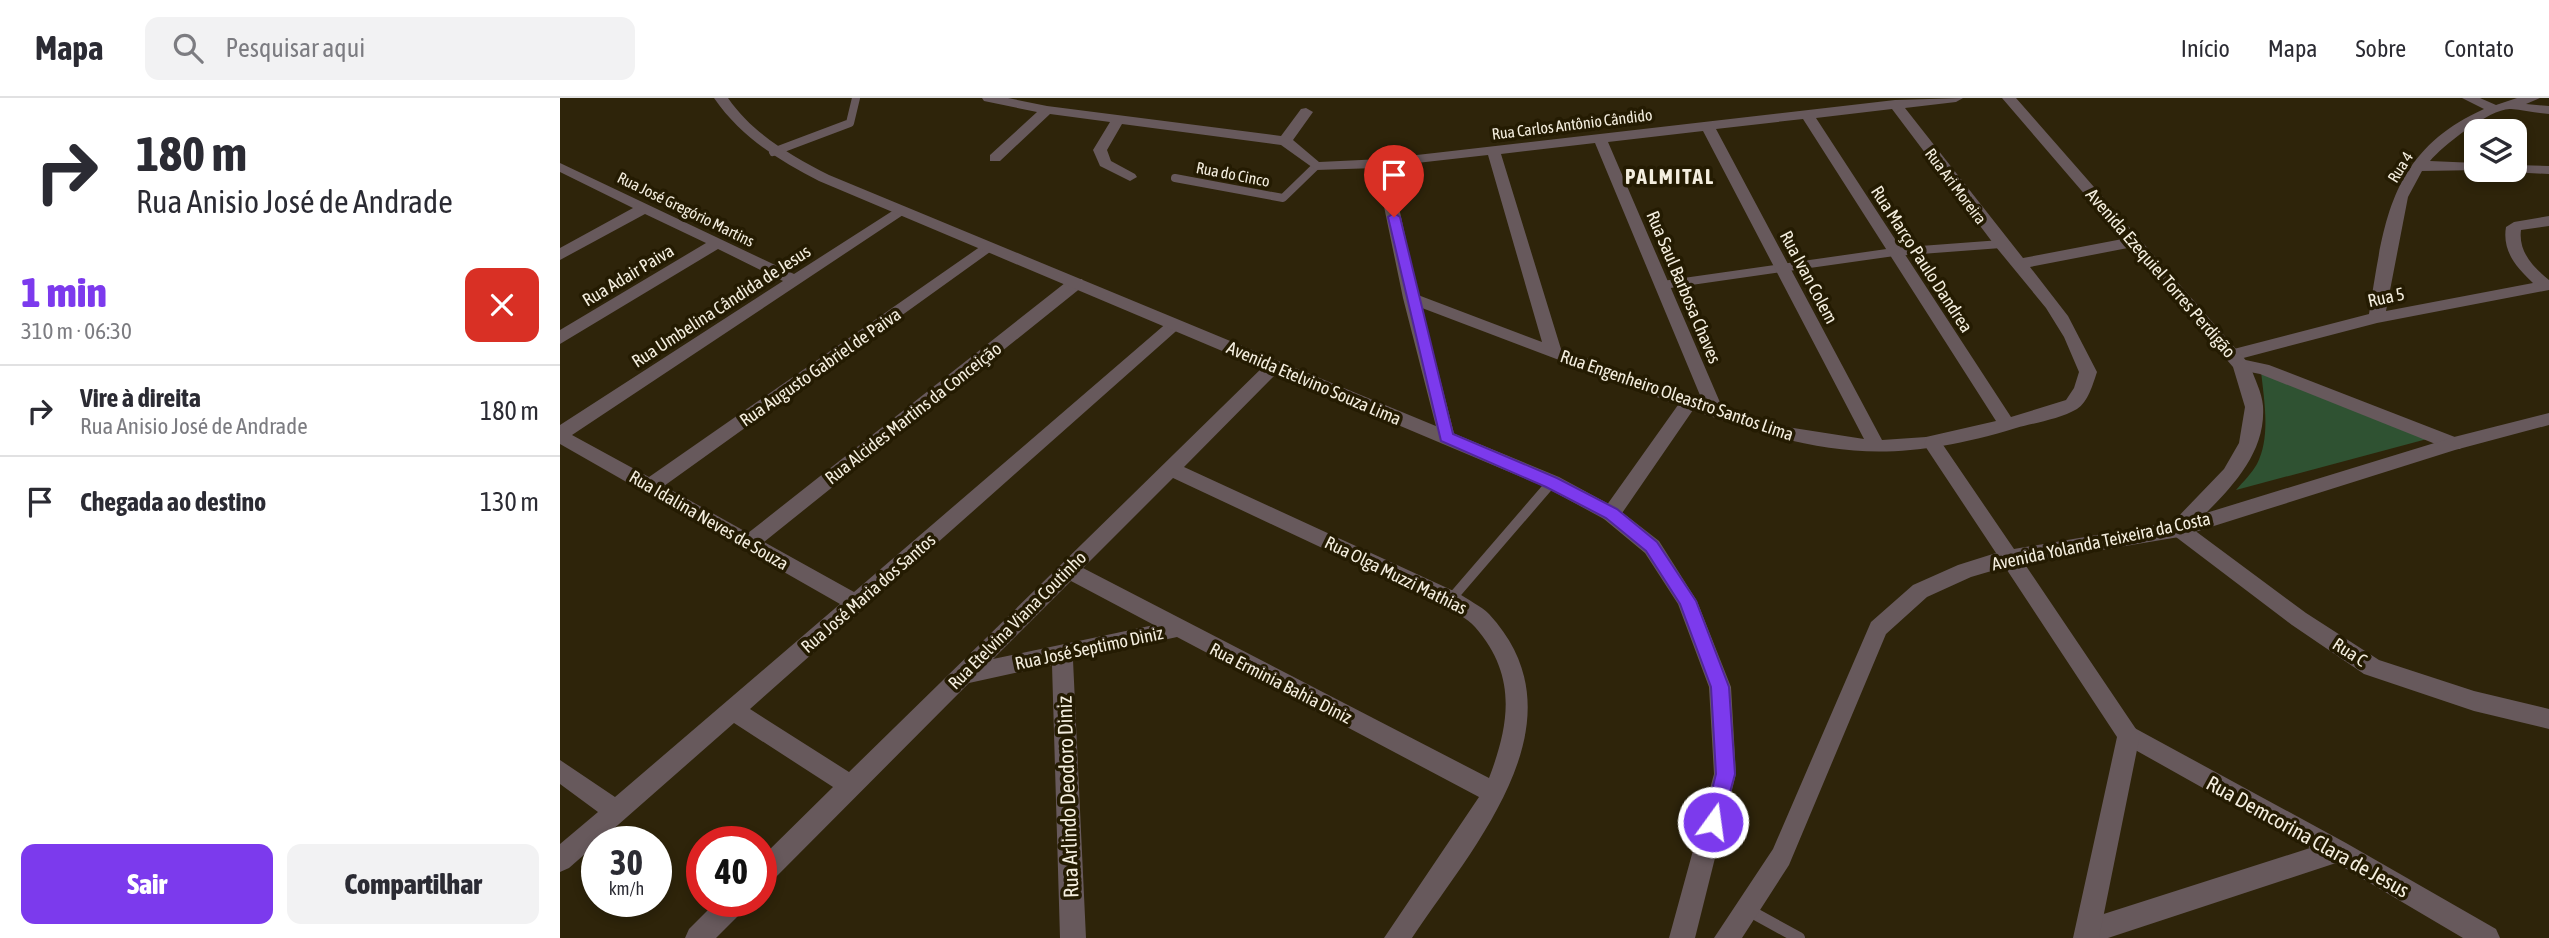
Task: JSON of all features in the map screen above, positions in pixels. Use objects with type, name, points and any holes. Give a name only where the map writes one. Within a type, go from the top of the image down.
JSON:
[{"type":"street","name":"Avenida Etelvino Souza Lima","points":[[721,98],[732,117],[773,152],[824,178],[1552,482],[1611,513],[1652,547],[1687,601],[1720,687],[1725,774],[1682,938]]},
{"type":"street","points":[[989,98],[1019,100],[1047,110],[1285,141],[1316,166]]},
{"type":"street","name":"Rua Carlos Antônio Cândido","points":[[1316,166],[1382,163],[1956,98]]},
{"type":"street","name":"Avenida Ezequiel Torres Perdigão","points":[[2009,98],[2237,360],[2254,405],[2252,439],[2240,465],[2179,529]]},
{"type":"street","points":[[2469,98],[2498,107],[2549,110]]},
{"type":"street","name":"Rua 4","points":[[2376,318],[2388,249],[2404,188],[2420,164],[2449,132],[2498,107],[2533,98]]},
{"type":"street","name":"Rua Ari Moreira","points":[[1895,104],[2001,244],[2021,264],[2069,328]]},
{"type":"street","points":[[995,158],[1047,110]]},
{"type":"street","points":[[1285,141],[1307,112]]},
{"type":"street","name":"Rua Março Paulo Dandrea","points":[[1806,113],[2007,424]]},
{"type":"street","points":[[1118,120],[1100,150],[1105,163],[1130,177]]},
{"type":"street","name":"Rua Ivan Colem","points":[[1707,126],[1877,447]]},
{"type":"street","name":"Rua Saul Barbosa Chaves","points":[[1600,138],[1715,411]]},
{"type":"street","points":[[1493,150],[1554,352]]},
{"type":"street","points":[[1382,163],[1411,298],[1446,438]]},
{"type":"street","points":[[2420,164],[2464,166]]},
{"type":"street","name":"Rua José Gregório Martins","points":[[560,167],[796,281]]},
{"type":"street","points":[[2527,169],[2549,170]]},
{"type":"street","points":[[560,185],[578,176]]},
{"type":"street","points":[[560,255],[644,208]]},
{"type":"street","name":"Rua Umbelina Cândida de Jesus","points":[[560,435],[902,211]]},
{"type":"street","points":[[2546,285],[2516,257],[2511,237],[2514,227],[2549,222]]},
{"type":"street","points":[[2021,264],[2133,242]]},
{"type":"street","name":"Rua Adair Paiva","points":[[560,338],[716,244]]},
{"type":"street","name":"Rua Augusto Gabriel de Paiva","points":[[650,486],[989,247]]},
{"type":"street","name":"Rua Alcides Martins da Conceição","points":[[749,543],[1076,283]]},
{"type":"street","name":"Rua 5","points":[[2237,360],[2376,318],[2546,285]]},
{"type":"street","name":"Rua Engenheiro Oleastro Santos Lima","points":[[1411,298],[1782,434],[1833,444],[1877,447],[1933,444],[2072,404],[2082,390],[2088,372],[2069,328]]},
{"type":"street","name":"Rua José Maria dos Santos","points":[[560,860],[1175,325]]},
{"type":"street","points":[[2237,360],[2454,444]]},
{"type":"street","name":"Rua Etelvina Viana Coutinho","points":[[777,859],[1274,366]]},
{"type":"street","points":[[1611,513],[1690,402]]},
{"type":"street","name":"Avenida Yolanda Teixeira da Costa","points":[[1727,938],[1781,857],[1878,628],[1920,591],[1965,571],[2007,558],[2179,529],[2454,444],[2549,419]]},
{"type":"street","name":"Rua Idalina Neves de Souza","points":[[560,435],[857,604]]},
{"type":"street","points":[[1933,444],[2007,558],[2129,735],[2087,935]]},
{"type":"street","name":"Rua Olga Muzzi Mathias","points":[[1171,469],[1451,599],[1481,619],[1507,656],[1518,702],[1514,742],[1495,793],[1397,938]]},
{"type":"street","name":"Rua C","points":[[2179,529],[2299,619],[2372,667],[2473,701],[2549,719]]},
{"type":"street","name":"Rua Erminia Bahia Diniz","points":[[1068,570],[1176,629],[1495,793]]},
{"type":"street","name":"Rua José Septimo Diniz","points":[[962,675],[1176,629]]},
{"type":"street","name":"Rua Arlindo Deodoro Diniz","points":[[1062,655],[1073,938]]},
{"type":"street","points":[[733,710],[851,786]]},
{"type":"street","name":"Rua Demcorina Clara de Jesus","points":[[2129,735],[2338,851],[2487,938]]},
{"type":"street","points":[[560,771],[615,811]]},
{"type":"street","points":[[2087,935],[2338,851]]},
{"type":"street","points":[[698,938],[719,917]]},
{"type":"lane","points":[[773,152],[850,123],[856,98]]},
{"type":"lane","name":"Rua do Cinco","points":[[1175,178],[1283,198],[1316,166]]},
{"type":"lane","points":[[1663,285],[1894,252],[2001,244]]},
{"type":"lane","points":[[1451,599],[1552,482]]},
{"type":"lane","points":[[1748,910],[1800,938]]},
{"type":"green space","points":[[2261,371],[2427,439],[2236,490],[2257,464],[2264,442]]},
{"type":"district","name":"PALMITAL","points":[[1670,176]]},
{"type":"route","points":[[1394,217],[1446,438],[1552,482],[1611,513],[1652,547],[1687,601],[1720,687],[1725,774],[1713,822]]}]
